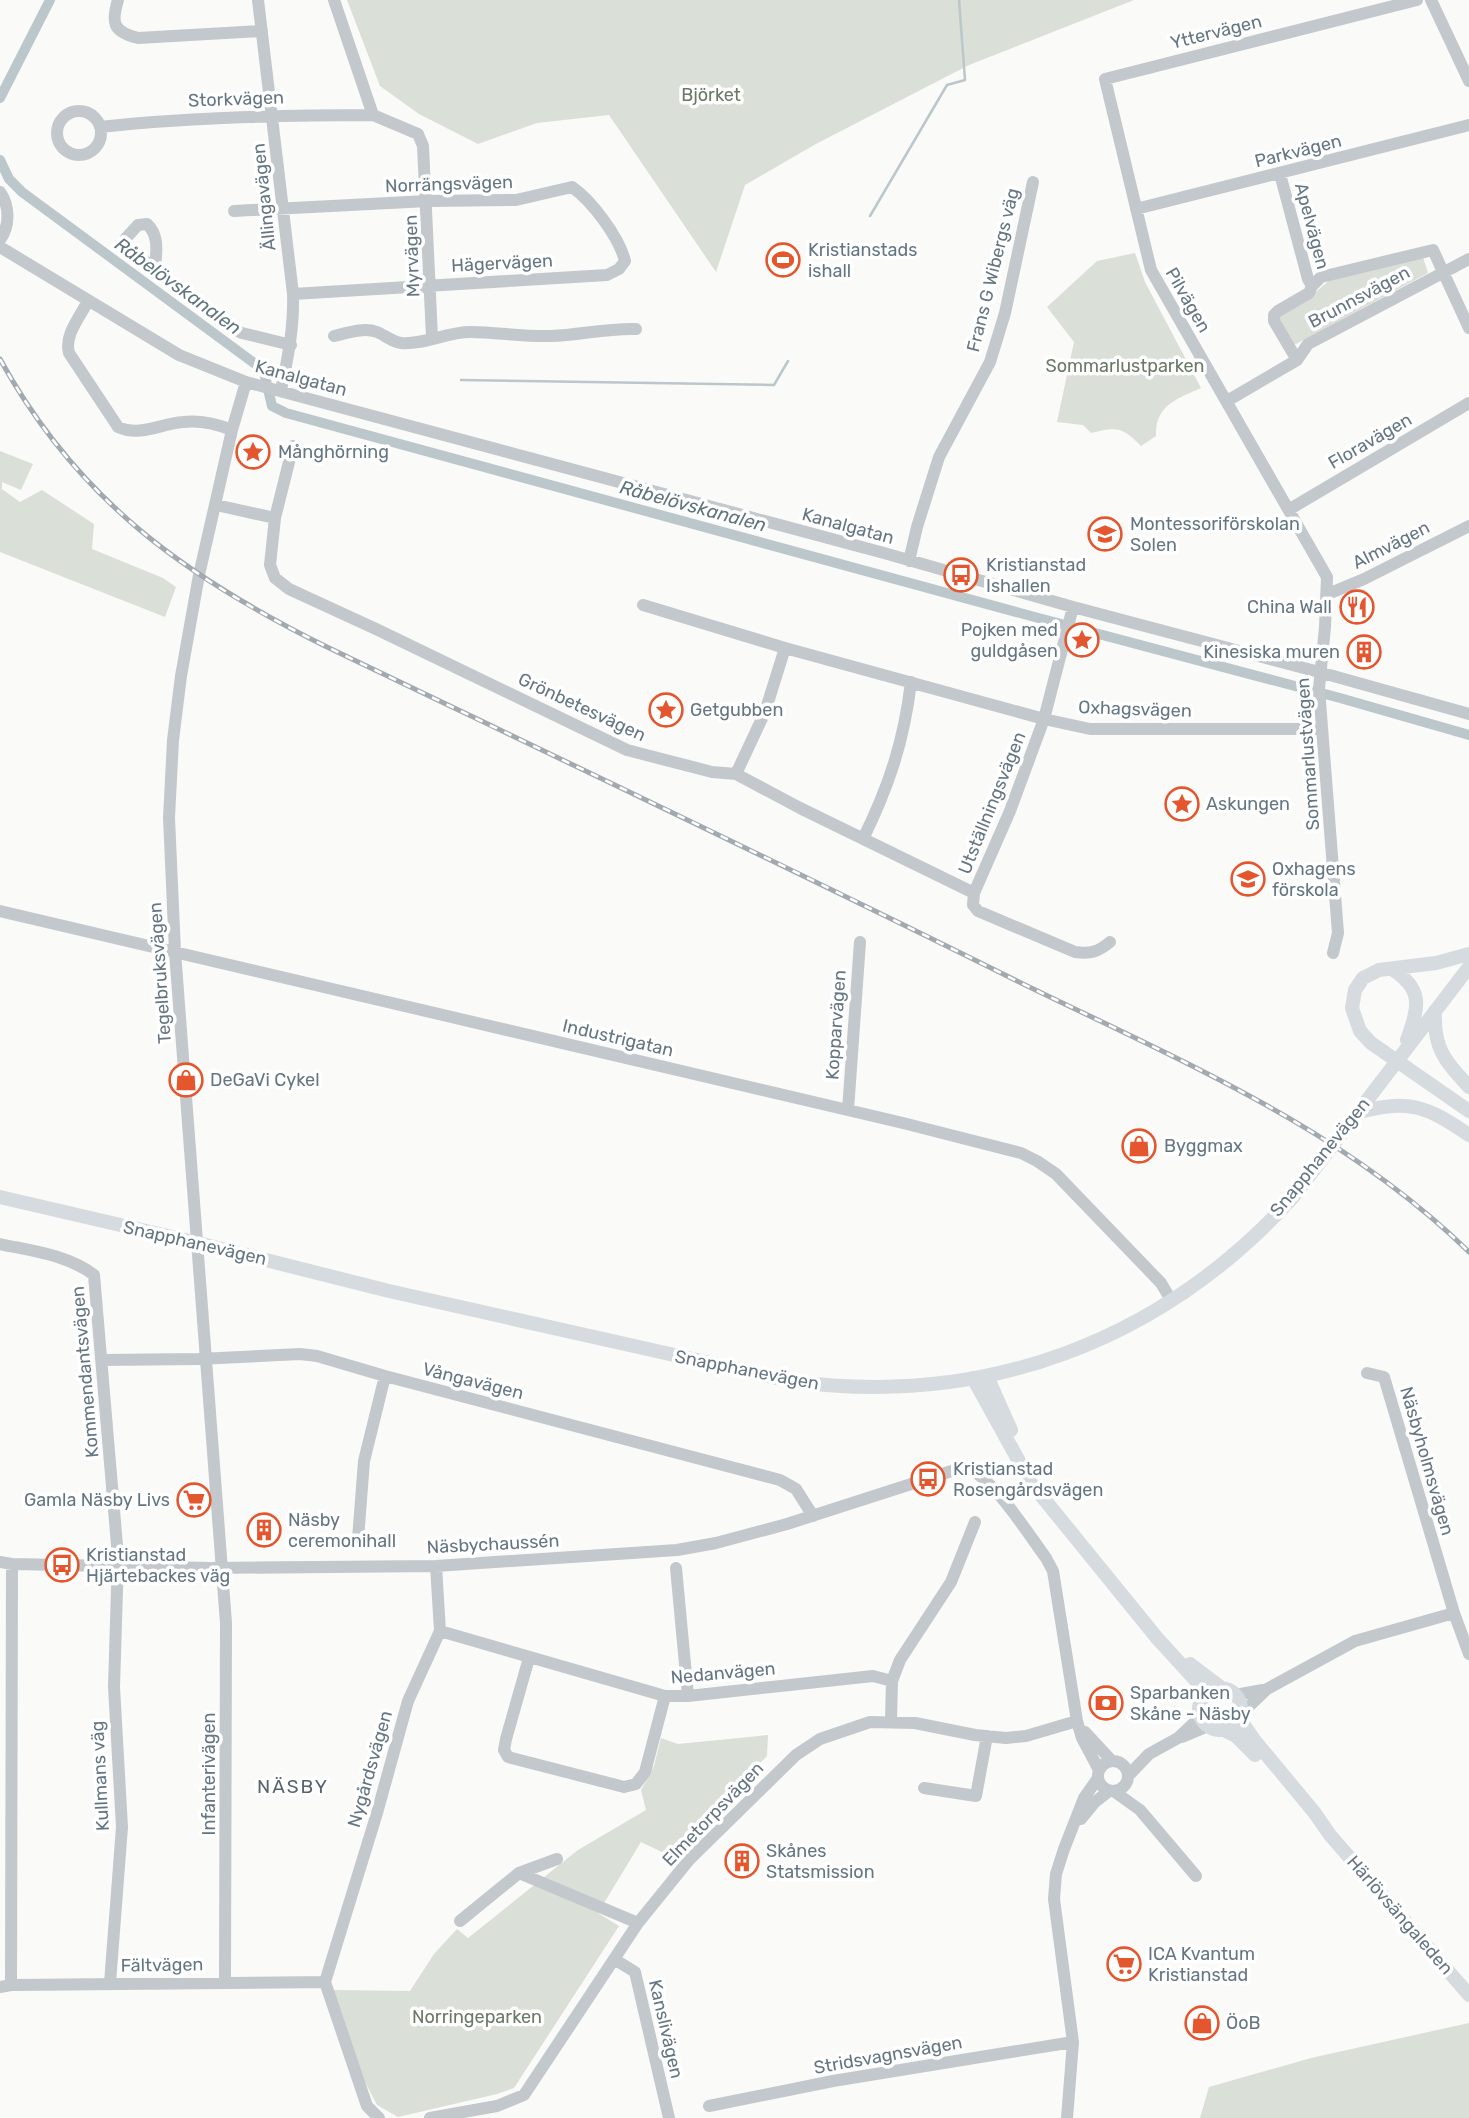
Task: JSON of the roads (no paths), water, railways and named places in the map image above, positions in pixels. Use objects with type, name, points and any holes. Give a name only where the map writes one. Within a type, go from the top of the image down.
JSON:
[{"type":"main road","points":[[1469,954],[1436,964],[1368,974],[1355,990],[1352,1008],[1360,1031],[1371,1043],[1469,1111]]},
{"type":"main road","name":"Snapphanevägen","points":[[0,1197],[198,1242],[429,1300],[790,1381],[878,1389],[980,1377],[1033,1365],[1085,1348],[1129,1326],[1171,1300],[1264,1227],[1293,1197],[1469,967]]},
{"type":"main road","points":[[1392,969],[1411,985],[1417,1000],[1404,1052]]},
{"type":"main road","points":[[1435,1011],[1435,1035],[1440,1052],[1469,1087]]},
{"type":"main road","points":[[1354,1116],[1388,1105],[1408,1105],[1432,1112],[1469,1135]]},
{"type":"main road","points":[[980,1377],[1031,1483],[1056,1515],[1109,1580],[1165,1648],[1199,1684],[1204,1694],[1200,1715],[1208,1726],[1223,1730],[1235,1724],[1240,1716],[1239,1701],[1195,1668],[1153,1622],[1109,1580]]},
{"type":"main road","points":[[1200,1705],[1209,1692],[1229,1692]]},
{"type":"main road","name":"Härlövsängaleden","points":[[1240,1716],[1248,1733],[1330,1835],[1469,1995]]},
{"type":"main road","name":"Härlövsängaleden","points":[[1223,1730],[1236,1736],[1310,1817],[1330,1835]]},
{"type":"street","points":[[118,0],[113,17],[115,25],[124,35],[138,38],[262,32]]},
{"type":"street","name":"Ällingavägen","points":[[258,0],[293,294],[291,345],[276,389]]},
{"type":"street","points":[[334,0],[373,115]]},
{"type":"street","name":"Yttervägen","points":[[1105,79],[1417,0]]},
{"type":"street","points":[[1431,0],[1469,81]]},
{"type":"street","name":"Pilvägen","points":[[1105,79],[1151,270],[1290,509],[1327,577],[1328,594]]},
{"type":"street","name":"Storkvägen","points":[[100,127],[166,120],[272,115],[373,115]]},
{"type":"street","name":"Myrvägen","points":[[373,115],[418,134],[423,146],[428,201],[432,337]]},
{"type":"street","name":"Parkvägen","points":[[1136,209],[1469,125]]},
{"type":"street","name":"Apelvägen","points":[[1280,174],[1312,286]]},
{"type":"street","name":"Frans G Wibergs väg","points":[[909,561],[939,457],[990,362],[1005,313],[1033,182]]},
{"type":"street","name":"Norrängsvägen","points":[[234,211],[428,201],[516,200],[572,187],[583,194],[621,245],[625,261]]},
{"type":"street","points":[[0,192],[8,214],[4,235],[0,240]]},
{"type":"street","name":"Kanalgatan","points":[[0,247],[179,355],[251,383],[1469,714]]},
{"type":"street","name":"Brunnsvägen","points":[[1297,360],[1273,315],[1309,293],[1321,277],[1433,250],[1443,271]]},
{"type":"street","name":"Brunnsvägen","points":[[1227,401],[1297,360],[1308,344],[1469,259]]},
{"type":"street","name":"Hägervägen","points":[[293,294],[607,275],[619,269],[625,261]]},
{"type":"street","points":[[155,269],[227,326],[242,334],[291,345]]},
{"type":"street","points":[[1443,271],[1469,328]]},
{"type":"street","points":[[88,301],[69,336],[67,346],[118,427],[129,432],[139,432],[194,421],[232,430]]},
{"type":"street","points":[[334,336],[365,330],[375,331],[399,343],[471,332],[553,336],[599,332],[613,328],[636,329]]},
{"type":"street","name":"Tegelbruksvägen","points":[[222,1568],[175,952],[169,818],[173,740],[194,605],[232,430],[251,383]]},
{"type":"street","name":"Floravägen","points":[[1290,509],[1469,403]]},
{"type":"street","name":"Grönbetesvägen","points":[[293,446],[275,518],[270,565],[275,578],[289,589],[627,750],[712,772],[736,774],[974,893]]},
{"type":"street","points":[[216,505],[275,518]]},
{"type":"street","name":"Almvägen","points":[[1328,594],[1364,579],[1469,526]]},
{"type":"street","name":"Sommarlustvägen","points":[[1328,594],[1319,689],[1338,933],[1333,953]]},
{"type":"street","name":"Oxhagsvägen","points":[[643,605],[785,649],[1090,729],[1322,729]]},
{"type":"street","name":"Utställningsvägen","points":[[1073,607],[1044,719],[1010,811],[974,893],[973,905],[978,911],[1075,952],[1088,954],[1100,951],[1110,942]]},
{"type":"street","points":[[736,774],[765,712],[785,649]]},
{"type":"street","points":[[863,839],[883,798],[897,759],[906,725],[911,682]]},
{"type":"street","name":"Industrigatan","points":[[0,911],[1021,1153],[1056,1174],[1161,1283],[1171,1300]]},
{"type":"street","name":"Kopparvägen","points":[[848,1110],[860,942]]},
{"type":"street","name":"Kommendantsvägen","points":[[0,1244],[64,1259],[82,1265],[94,1275],[118,1566]]},
{"type":"street","name":"Vångavägen","points":[[102,1360],[206,1359],[300,1354],[317,1356],[780,1480],[796,1489],[813,1516]]},
{"type":"street","name":"Näsbyholmsvägen","points":[[1367,1373],[1384,1377],[1454,1613],[1469,1654]]},
{"type":"street","points":[[358,1539],[362,1471],[385,1376]]},
{"type":"street","name":"Näsbychaussén","points":[[6,1563],[222,1568],[436,1566],[677,1550],[716,1543],[813,1516],[964,1467],[975,1470],[989,1482],[1053,1570],[1077,1721]]},
{"type":"street","points":[[891,1721],[892,1681],[900,1660],[951,1581],[975,1522]]},
{"type":"street","points":[[5,1986],[6,1563]]},
{"type":"street","name":"Kullmans väg","points":[[110,1983],[122,1827],[114,1686],[118,1566]]},
{"type":"street","name":"Nygårdsvägen","points":[[325,1982],[408,1701],[440,1631],[436,1566]]},
{"type":"street","name":"Infanterivägen","points":[[222,1568],[227,1696],[225,1982]]},
{"type":"street","points":[[676,1568],[688,1696]]},
{"type":"street","points":[[1240,1716],[1267,1689],[1355,1641],[1454,1613]]},
{"type":"street","name":"Nedanvägen","points":[[440,1631],[665,1696],[688,1696],[860,1676],[892,1681]]},
{"type":"street","points":[[529,1658],[506,1739],[504,1750],[508,1757],[624,1787],[636,1784],[645,1772],[665,1696]]},
{"type":"street","points":[[1229,1692],[1267,1689]]},
{"type":"street","points":[[1178,1738],[1198,1719],[1200,1705]]},
{"type":"street","points":[[1077,1721],[1096,1746],[1123,1764],[1140,1810]]},
{"type":"street","points":[[1077,1721],[1102,1786],[1140,1810],[1196,1876]]},
{"type":"street","name":"Elmetorpsvägen","points":[[430,2118],[497,2106],[524,2095],[638,1923],[689,1860],[796,1755],[820,1739],[870,1722],[915,1723],[1006,1738],[1026,1736],[1077,1721]]},
{"type":"street","points":[[1067,2118],[1073,2042],[1054,1899],[1056,1874],[1064,1849],[1084,1798],[1104,1764],[1149,1754],[1208,1726]]},
{"type":"street","points":[[924,1788],[976,1796],[986,1736]]},
{"type":"street","points":[[1074,1827],[1095,1802],[1112,1791],[1123,1788],[1128,1777],[1149,1754]]},
{"type":"street","points":[[460,1921],[519,1873],[557,1859]]},
{"type":"street","points":[[519,1873],[638,1923]]},
{"type":"street","name":"Kanslivägen","points":[[614,1959],[635,1972],[670,2118]]},
{"type":"street","points":[[325,1982],[368,2106],[377,2118]]},
{"type":"street","name":"Fältvägen","points":[[5,1986],[325,1982]]},
{"type":"street","name":"Stridsvagnsvägen","points":[[709,2106],[833,2081],[1073,2042]]},
{"type":"waterway","name":"Råbelövskanalen","points":[[0,98],[50,0]]},
{"type":"waterway","points":[[870,216],[947,85],[965,80],[959,0]]},
{"type":"waterway","name":"Råbelövskanalen","points":[[0,160],[9,179],[22,192],[258,366],[264,372],[272,406],[286,413],[1469,735]]},
{"type":"waterway","points":[[461,380],[774,385],[788,361]]},
{"type":"railway","points":[[0,359],[31,409],[64,454],[101,494],[140,530],[182,563],[227,592],[327,647],[838,893],[1250,1096],[1364,1166],[1418,1207],[1469,1252]]},
{"type":"place","name":"Kristianstads ishall","points":[[783,260]]},
{"type":"place","name":"Månghörning","points":[[253,452]]},
{"type":"place","name":"Montessoriförskolan Solen","points":[[1105,534]]},
{"type":"place","name":"Kristianstad Ishallen","points":[[961,575]]},
{"type":"place","name":"China Wall","points":[[1357,607]]},
{"type":"place","name":"Pojken med guldgåsen","points":[[1082,640]]},
{"type":"place","name":"Kinesiska muren","points":[[1364,652]]},
{"type":"place","name":"Getgubben","points":[[666,710]]},
{"type":"place","name":"Askungen","points":[[1182,804]]},
{"type":"place","name":"Oxhagens förskola","points":[[1248,879]]},
{"type":"place","name":"DeGaVi Cykel","points":[[186,1080]]},
{"type":"place","name":"Byggmax","points":[[1139,1146]]},
{"type":"place","name":"Kristianstad Rosengårdsvägen","points":[[928,1479]]},
{"type":"place","name":"Gamla Näsby Livs","points":[[194,1500]]},
{"type":"place","name":"Näsby ceremonihall","points":[[264,1530]]},
{"type":"place","name":"Kristianstad Hjärtebackes väg","points":[[62,1565]]},
{"type":"place","name":"Sparbanken Skåne - Näsby","points":[[1106,1703]]},
{"type":"place","name":"Skånes Statsmission","points":[[742,1861]]},
{"type":"place","name":"ICA Kvantum Kristianstad","points":[[1124,1964]]},
{"type":"place","name":"ÖoB","points":[[1202,2023]]},
{"type":"district","name":"NÄSBY","points":[[293,1786]]},
{"type":"park label","name":"Björket","points":[[711,95]]},
{"type":"park label","name":"Sommarlustparken","points":[[1125,366]]},
{"type":"park label","name":"Norringeparken","points":[[477,2017]]}]
